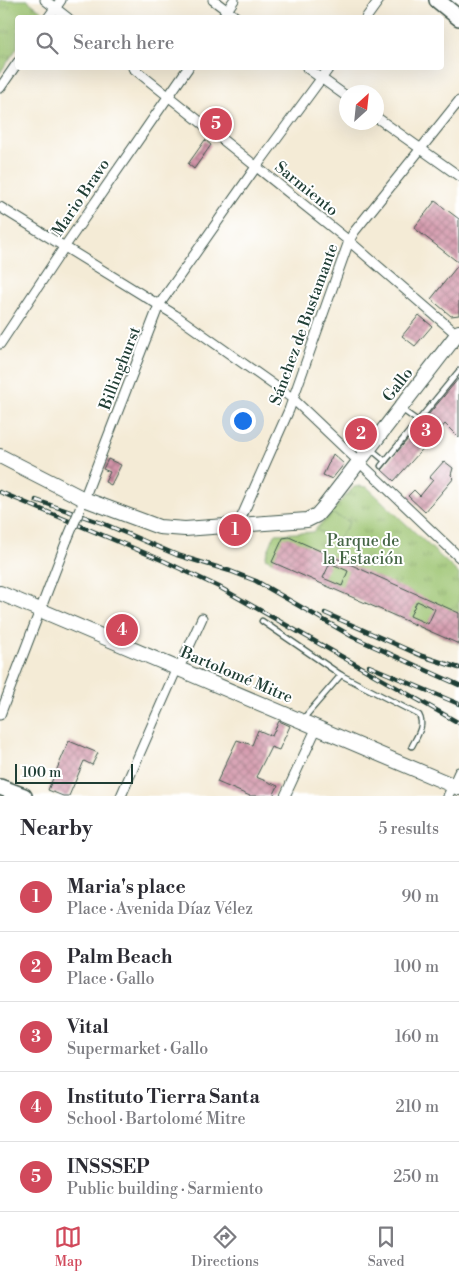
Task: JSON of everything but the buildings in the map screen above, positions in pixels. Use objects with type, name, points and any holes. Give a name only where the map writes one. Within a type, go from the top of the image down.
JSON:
[{"type":"main road","points":[[438,0],[459,18]]},
{"type":"main road","name":"Gallo","points":[[238,524],[302,521],[317,515],[458,334]]},
{"type":"main road","points":[[0,456],[82,504],[159,527],[169,529],[238,524]]},
{"type":"main road","name":"Bartolomé Mitre","points":[[0,593],[317,726],[453,790]]},
{"type":"main road","points":[[0,787],[24,796]]},
{"type":"street","points":[[45,0],[58,4],[66,15]]},
{"type":"street","points":[[213,0],[225,14],[234,0]]},
{"type":"street","points":[[368,15],[379,0]]},
{"type":"street","points":[[50,15],[58,4]]},
{"type":"street","points":[[0,88],[15,66]]},
{"type":"street","name":"Sarmiento","points":[[136,70],[349,241],[458,334]]},
{"type":"street","name":"Mario Bravo","points":[[0,344],[187,70]]},
{"type":"street","points":[[310,70],[339,91]]},
{"type":"street","name":"Billinghurst","points":[[0,715],[160,305],[256,167],[328,70]]},
{"type":"street","name":"Sánchez de Bustamante","points":[[238,524],[289,410],[349,241],[354,232],[459,101]]},
{"type":"street","points":[[384,123],[459,176]]},
{"type":"street","points":[[0,207],[160,305],[292,398],[358,463],[458,553]]},
{"type":"street","points":[[121,796],[177,668],[183,660],[202,618]]},
{"type":"street","points":[[285,796],[317,726]]},
{"type":"street","points":[[453,790],[459,772]]},
{"type":"lane","points":[[381,466],[459,371]]},
{"type":"lane","points":[[400,408],[418,421]]},
{"type":"lane","points":[[370,448],[385,461]]},
{"type":"lane","points":[[262,621],[341,675],[418,715],[422,725],[412,746]]},
{"type":"lane","points":[[302,720],[341,675]]},
{"type":"green space","points":[[0,0],[27,0],[43,12],[41,15],[15,15],[15,51],[0,73]]},
{"type":"green space","name":"Parque de la Estación","points":[[354,487],[367,487],[459,574],[459,644],[265,558],[275,534],[313,532]]},
{"type":"green space","points":[[333,514],[350,522],[338,540],[317,530]]},
{"type":"railway","points":[[0,492],[164,561],[219,587],[459,723]]},
{"type":"railway","points":[[36,500],[102,523],[177,555],[256,581],[353,637],[459,685]]},
{"type":"railway","points":[[325,613],[422,656],[459,668]]},
{"type":"railway","points":[[369,666],[459,704]]},
{"type":"place","name":"INSSSEP","points":[[216,124]]},
{"type":"place","name":"Vital","points":[[426,431]]},
{"type":"place","name":"Palm Beach","points":[[361,434]]},
{"type":"place","name":"Maria's place","points":[[235,530]]},
{"type":"place","name":"Instituto Tierra Santa","points":[[122,630]]}]
